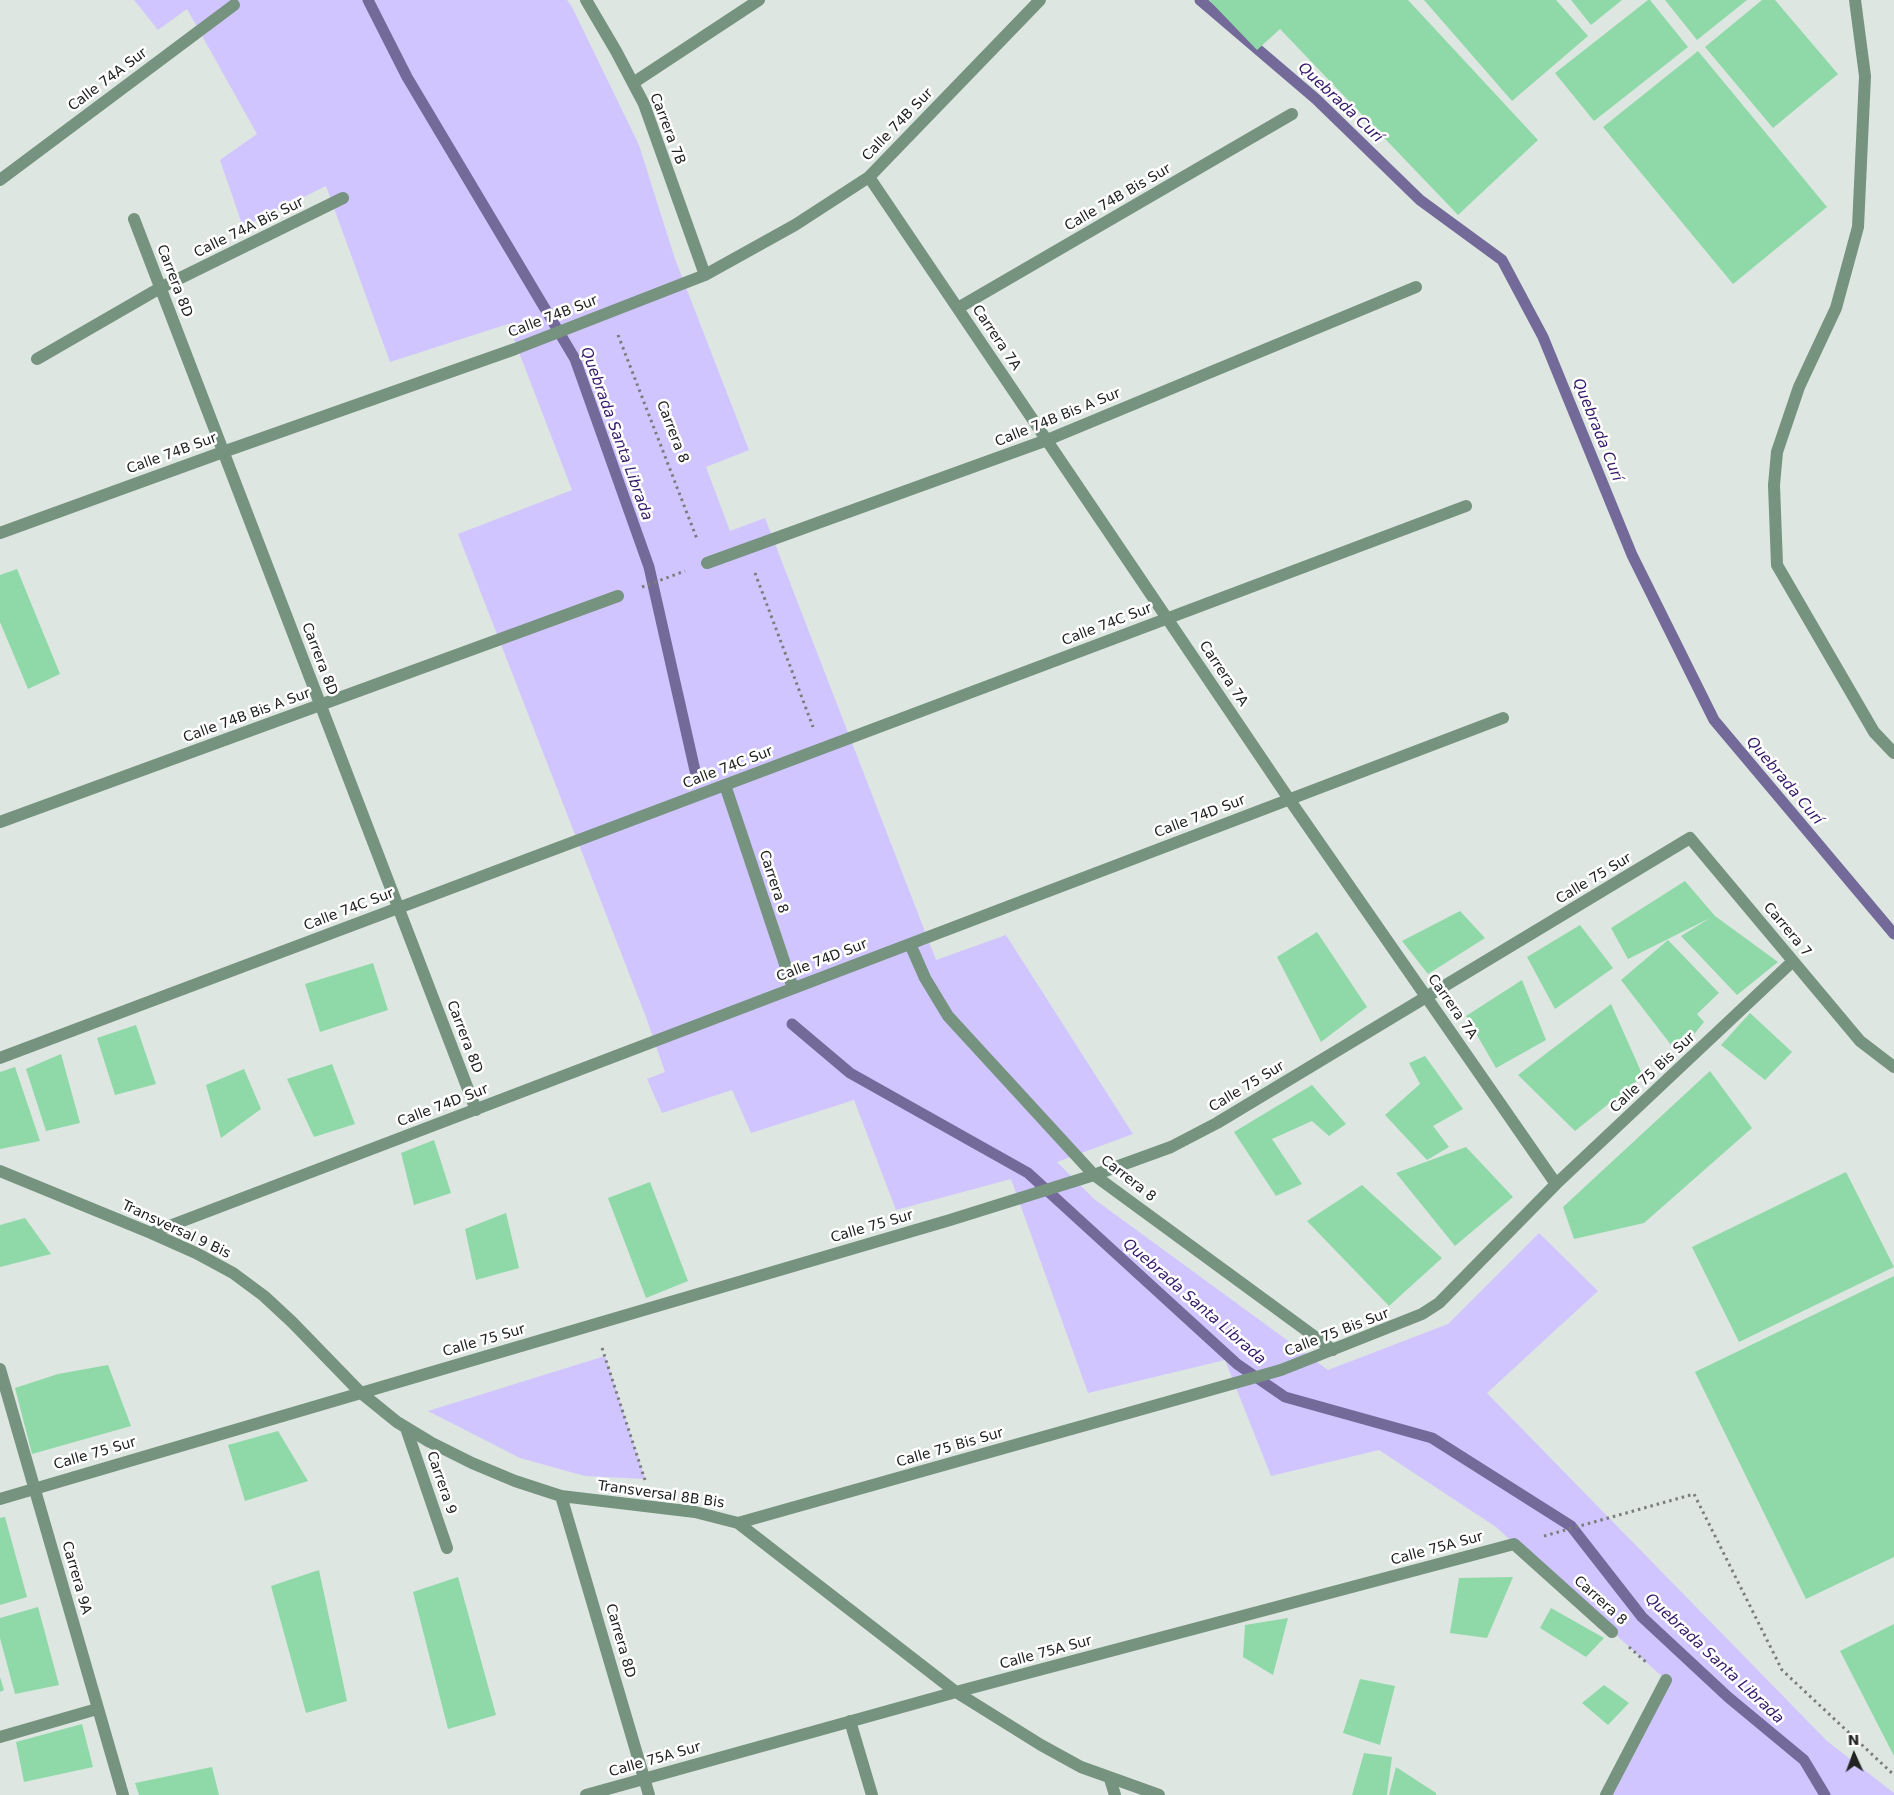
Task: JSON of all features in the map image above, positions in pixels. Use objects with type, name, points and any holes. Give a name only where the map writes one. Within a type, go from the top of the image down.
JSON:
[{"type":"street","name":"Carrera 7B","points":[[586,0],[644,104],[705,275]]},
{"type":"street","points":[[632,83],[759,0]]},
{"type":"street","name":"Calle 74B Sur","points":[[0,533],[536,340],[705,275],[795,225],[869,177],[1040,0]]},
{"type":"street","points":[[1855,0],[1865,76],[1858,227],[1836,308],[1799,388],[1777,452],[1774,485],[1777,565],[1874,732],[1894,753]]},
{"type":"street","name":"Calle 74A Sur","points":[[0,180],[234,5]]},
{"type":"street","name":"Calle 74B Bis Sur","points":[[958,308],[1292,114]]},
{"type":"street","name":"Carrera 7A","points":[[869,177],[1289,799],[1556,1184]]},
{"type":"street","name":"Calle 74A Bis Sur","points":[[38,358],[160,288],[343,198]]},
{"type":"street","name":"Carrera 8D","points":[[134,219],[476,1110]]},
{"type":"street","name":"Calle 74B Bis A Sur","points":[[706,563],[1047,440],[1416,287]]},
{"type":"street","name":"Calle 74C Sur","points":[[0,1058],[1466,506]]},
{"type":"street","name":"Calle 74B Bis A Sur","points":[[0,822],[618,596]]},
{"type":"street","name":"Calle 74D Sur","points":[[152,1233],[1503,718]]},
{"type":"street","name":"Carrera 8","points":[[725,785],[793,988]]},
{"type":"street","name":"Calle 75 Sur","points":[[0,1499],[950,1220],[1094,1175],[1171,1147],[1218,1122],[1427,998],[1690,838]]},
{"type":"street","name":"Carrera 7","points":[[1690,838],[1860,1041],[1894,1067]]},
{"type":"street","name":"Carrera 8","points":[[910,944],[925,978],[948,1016],[1094,1175],[1333,1350]]},
{"type":"street","name":"Calle 75 Bis Sur","points":[[738,1523],[1281,1370],[1415,1318],[1439,1303],[1556,1184],[1793,961]]},
{"type":"street","name":"Transversal 9 Bis","points":[[0,1171],[152,1233],[196,1253],[233,1273],[264,1296],[292,1322],[360,1392]]},
{"type":"street","name":"Carrera 9A","points":[[0,1369],[123,1795]]},
{"type":"street","name":"Transversal 8B Bis","points":[[360,1392],[406,1428],[430,1442],[472,1463],[515,1481],[561,1496],[695,1512],[738,1523],[956,1692],[1049,1750],[1081,1767],[1159,1795]]},
{"type":"street","name":"Carrera 9","points":[[406,1428],[447,1548]]},
{"type":"street","name":"Carrera 8D","points":[[561,1496],[649,1795]]},
{"type":"street","name":"Carrera 8","points":[[1514,1544],[1612,1632]]},
{"type":"street","name":"Calle 75A Sur","points":[[586,1795],[956,1692],[1514,1544]]},
{"type":"street","points":[[1606,1795],[1666,1680]]},
{"type":"street","points":[[0,1736],[97,1709]]},
{"type":"street","points":[[850,1721],[872,1795]]},
{"type":"street","points":[[1110,1778],[1115,1795]]},
{"type":"path","name":"Carrera 8","points":[[610,312],[706,563]]},
{"type":"path","points":[[746,549],[821,749]]},
{"type":"path","points":[[641,588],[678,574]]},
{"type":"path","points":[[594,1324],[654,1508]]},
{"type":"path","points":[[1549,1535],[1694,1494],[1782,1670],[1894,1775]]},
{"type":"path","name":"Carrera 8","points":[[1612,1632],[1666,1680]]},
{"type":"shaded area","points":[[134,0],[567,0],[639,145],[675,259],[749,450],[706,467],[730,531],[765,518],[936,960],[1006,935],[1133,1134],[1057,1162],[1094,1199],[1328,1370],[1448,1324],[1539,1233],[1598,1291],[1487,1393],[1827,1741],[1894,1793],[1894,1795],[1606,1795],[1666,1680],[1496,1527],[1379,1450],[1271,1476],[1225,1360],[1088,1393],[1011,1179],[896,1210],[854,1100],[751,1133],[732,1090],[662,1113],[647,1079],[665,1072],[646,1017],[458,534],[572,490],[508,324],[390,362],[326,186],[243,227],[220,160],[257,134],[187,9],[158,30]]},
{"type":"shaded area","points":[[605,1356],[645,1479],[585,1476],[520,1458],[428,1411]]},
{"type":"building","points":[[1209,0],[1408,0],[1538,140],[1458,215],[1280,29],[1257,50]]},
{"type":"building","points":[[1424,0],[1556,0],[1588,36],[1512,101]]},
{"type":"building","points":[[1571,0],[1622,0],[1591,25]]},
{"type":"building","points":[[1650,0],[1688,47],[1594,121],[1555,73]]},
{"type":"building","points":[[1665,0],[1747,0],[1697,40]]},
{"type":"building","points":[[1762,0],[1775,0],[1838,74],[1773,128],[1705,47]]},
{"type":"building","points":[[1698,51],[1827,207],[1733,284],[1603,127]]},
{"type":"building","points":[[17,569],[60,674],[28,689],[0,622],[0,575]]},
{"type":"building","points":[[1685,881],[1715,916],[1778,962],[1737,995],[1681,936],[1710,918],[1628,959],[1611,928]]},
{"type":"building","points":[[1460,911],[1485,938],[1428,974],[1402,941]]},
{"type":"building","points":[[1580,925],[1613,968],[1555,1009],[1527,957]]},
{"type":"building","points":[[1317,932],[1367,1007],[1321,1042],[1277,957]]},
{"type":"building","points":[[1668,940],[1719,993],[1697,1014],[1704,1022],[1678,1054],[1621,980]]},
{"type":"building","points":[[373,963],[388,1010],[320,1032],[305,984]]},
{"type":"building","points":[[1522,980],[1546,1040],[1496,1068],[1466,1016]]},
{"type":"building","points":[[1611,1004],[1643,1076],[1575,1131],[1518,1075]]},
{"type":"building","points":[[1750,1013],[1792,1052],[1765,1080],[1721,1045]]},
{"type":"building","points":[[136,1025],[156,1084],[115,1095],[97,1038]]},
{"type":"building","points":[[61,1054],[80,1123],[46,1131],[26,1069]]},
{"type":"building","points":[[1425,1056],[1463,1109],[1433,1126],[1449,1147],[1427,1160],[1385,1115],[1420,1084],[1409,1063]]},
{"type":"building","points":[[332,1064],[355,1124],[314,1137],[287,1079]]},
{"type":"building","points":[[15,1067],[40,1141],[0,1149],[0,1072]]},
{"type":"building","points":[[244,1069],[261,1109],[221,1138],[206,1085]]},
{"type":"building","points":[[1710,1071],[1752,1128],[1644,1223],[1574,1239],[1563,1207]]},
{"type":"building","points":[[1312,1085],[1346,1124],[1329,1136],[1312,1121],[1272,1139],[1302,1184],[1276,1196],[1234,1132]]},
{"type":"building","points":[[434,1140],[451,1193],[414,1205],[401,1153]]},
{"type":"building","points":[[1466,1147],[1513,1197],[1455,1246],[1396,1173]]},
{"type":"building","points":[[1846,1172],[1894,1267],[1739,1342],[1692,1247]]},
{"type":"building","points":[[650,1182],[688,1281],[646,1298],[608,1198]]},
{"type":"building","points":[[1362,1185],[1442,1258],[1389,1306],[1307,1221]]},
{"type":"building","points":[[506,1213],[519,1268],[476,1280],[465,1229]]},
{"type":"building","points":[[25,1218],[51,1254],[0,1267],[0,1225]]},
{"type":"building","points":[[1894,1276],[1894,1557],[1806,1599],[1695,1372]]},
{"type":"building","points":[[108,1365],[131,1426],[32,1454],[15,1388],[58,1374]]},
{"type":"building","points":[[278,1431],[308,1481],[245,1501],[228,1445]]},
{"type":"building","points":[[5,1517],[27,1597],[0,1605],[0,1518]]},
{"type":"building","points":[[319,1570],[347,1701],[306,1713],[271,1586]]},
{"type":"building","points":[[458,1577],[496,1715],[448,1729],[413,1592]]},
{"type":"building","points":[[1513,1577],[1487,1638],[1450,1633],[1459,1578]]},
{"type":"building","points":[[38,1607],[59,1685],[15,1694],[0,1638],[0,1618]]},
{"type":"building","points":[[1551,1608],[1604,1638],[1586,1657],[1540,1628]]},
{"type":"building","points":[[1288,1618],[1273,1675],[1243,1657],[1245,1625]]},
{"type":"building","points":[[1894,1624],[1894,1756],[1840,1651]]},
{"type":"building","points":[[0,1677],[4,1690],[0,1692]]},
{"type":"building","points":[[1360,1679],[1395,1686],[1380,1745],[1343,1733]]},
{"type":"building","points":[[1604,1685],[1629,1703],[1608,1725],[1582,1703]]},
{"type":"building","points":[[82,1724],[93,1767],[24,1782],[16,1742]]},
{"type":"building","points":[[1364,1753],[1392,1757],[1387,1795],[1352,1795]]},
{"type":"building","points":[[212,1767],[219,1795],[139,1795],[135,1783]]},
{"type":"building","points":[[1396,1767],[1436,1793],[1436,1795],[1389,1795]]},
{"type":"waterway","name":"Quebrada Santa Librada","points":[[368,0],[407,77],[575,359],[649,567],[696,775]]},
{"type":"waterway","name":"Quebrada Curí","points":[[1200,0],[1316,99],[1420,200],[1502,260],[1543,337],[1632,555],[1714,720],[1894,934]]},
{"type":"waterway","name":"Quebrada Santa Librada","points":[[792,1024],[850,1073],[1028,1173],[1237,1364],[1285,1397],[1432,1438],[1571,1526],[1642,1617],[1728,1697],[1804,1760],[1825,1795]]}]
